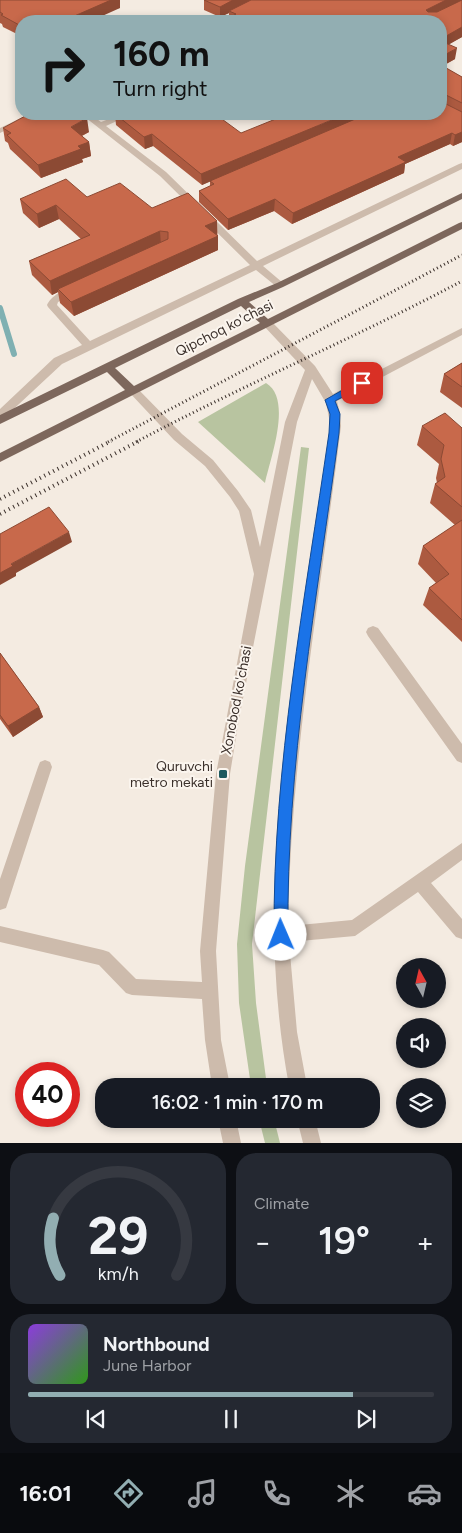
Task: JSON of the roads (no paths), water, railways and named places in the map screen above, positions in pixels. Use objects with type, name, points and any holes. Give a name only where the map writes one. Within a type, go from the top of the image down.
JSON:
[{"type":"main road","name":"Qipchoq ko'chasi","points":[[0,420],[462,196]]},
{"type":"main road","name":"Qipchoq ko'chasi","points":[[0,458],[462,226]]},
{"type":"main road","points":[[242,301],[267,323]]},
{"type":"main road","points":[[108,366],[133,391]]},
{"type":"street","points":[[233,15],[264,0]]},
{"type":"street","points":[[0,131],[23,120]]},
{"type":"street","points":[[92,120],[190,195],[254,265],[280,285]]},
{"type":"street","points":[[100,126],[114,120]]},
{"type":"street","points":[[0,415],[58,361],[462,166]]},
{"type":"street","points":[[88,284],[62,295],[54,300],[52,305],[89,346]]},
{"type":"street","points":[[267,323],[311,369],[330,400],[335,414],[334,433],[291,740],[281,880],[281,935],[289,1046],[296,1078]]},
{"type":"street","points":[[330,400],[462,330]]},
{"type":"street","points":[[261,578],[291,422],[311,369]]},
{"type":"street","name":"Xonobod ko'chasi","points":[[133,391],[178,436],[209,463],[245,510],[261,578],[222,774],[208,952],[212,1040],[219,1078]]},
{"type":"street","points":[[373,632],[462,756]]},
{"type":"street","points":[[0,902],[45,767]]},
{"type":"street","points":[[281,935],[355,928],[462,851]]},
{"type":"street","points":[[420,883],[462,931]]},
{"type":"street","points":[[0,934],[102,958],[132,986],[209,991]]},
{"type":"street","points":[[229,1128],[232,1143]]},
{"type":"street","points":[[308,1128],[312,1143]]},
{"type":"waterway","points":[[0,308],[14,354]]},
{"type":"railway","points":[[108,442],[462,255]]},
{"type":"railway","points":[[136,442],[462,281]]},
{"type":"railway","points":[[0,499],[111,441]]},
{"type":"railway","points":[[0,514],[139,441]]},
{"type":"place","name":"Quruvchi metro mekati","points":[[223,774]]}]
